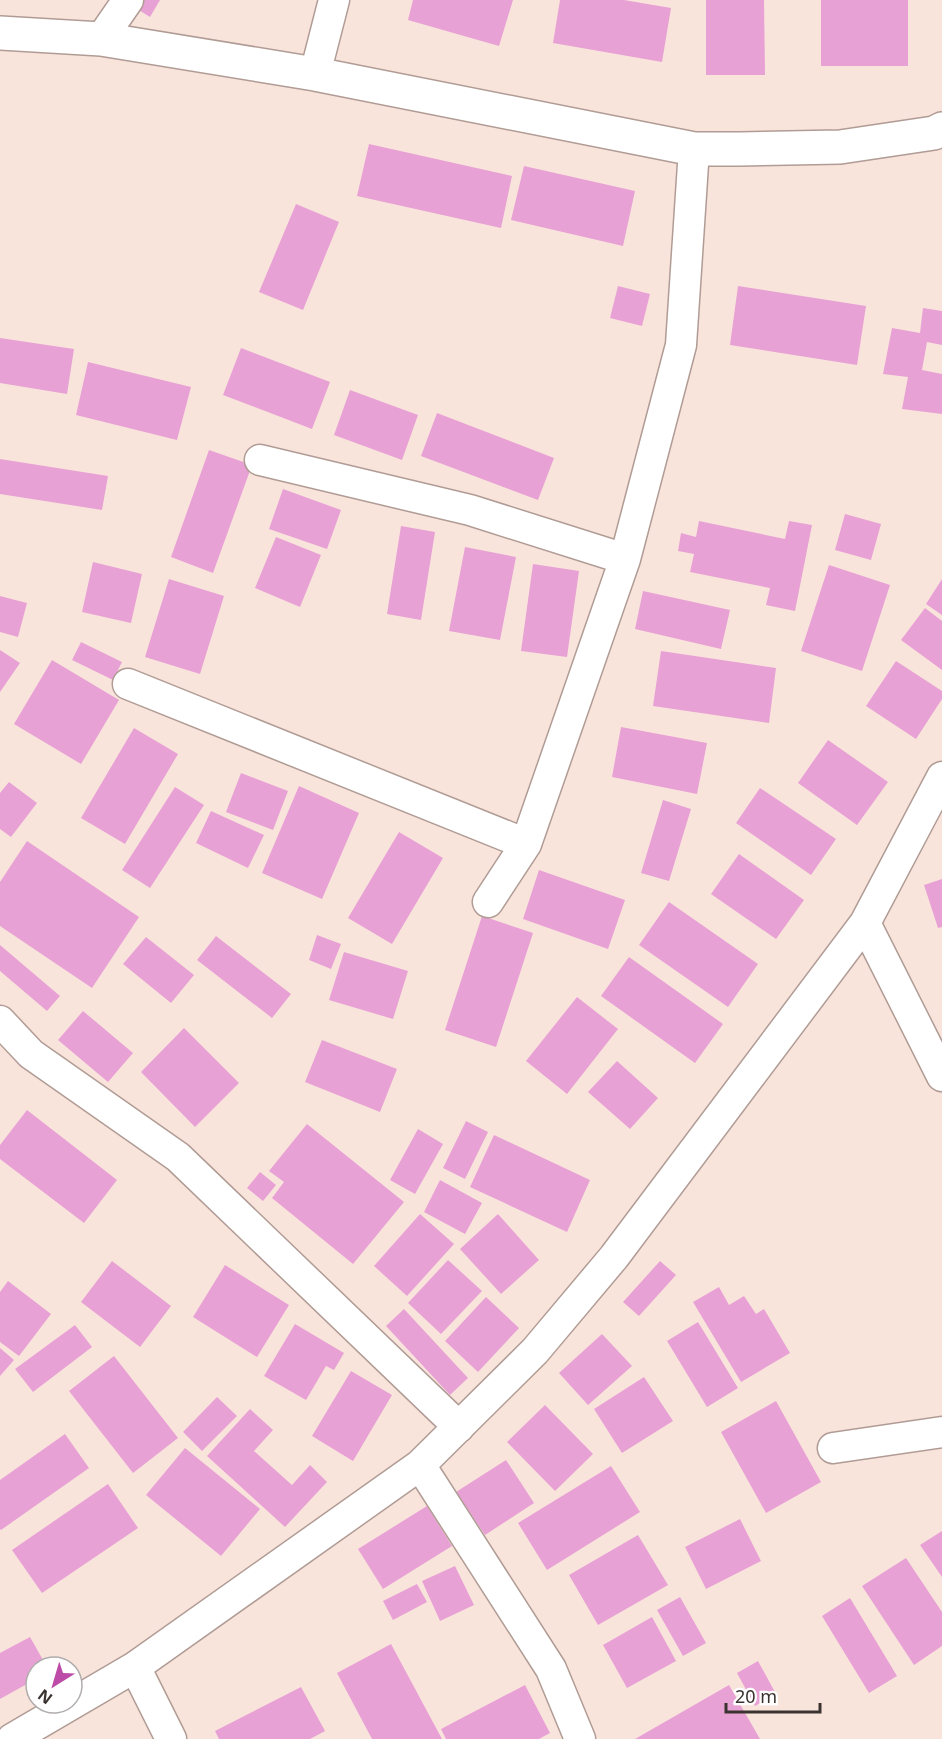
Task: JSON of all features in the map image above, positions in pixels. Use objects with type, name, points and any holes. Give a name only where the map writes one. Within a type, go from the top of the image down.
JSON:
[{"type":"street","points":[[101,39],[128,0]]},
{"type":"street","points":[[315,74],[334,0]]},
{"type":"street","points":[[0,33],[101,39],[315,74],[694,149],[840,147],[934,133],[942,129]]},
{"type":"street","points":[[488,902],[526,844],[625,559],[681,345],[694,149]]},
{"type":"street","points":[[260,460],[470,510],[625,559]]},
{"type":"street","points":[[128,684],[526,844]]},
{"type":"street","points":[[12,1739],[135,1667],[420,1465],[535,1351],[614,1257],[865,923],[942,777]]},
{"type":"street","points":[[865,923],[942,1076]]},
{"type":"street","points":[[0,1021],[31,1054],[178,1157],[459,1427]]},
{"type":"street","points":[[833,1448],[942,1432]]},
{"type":"street","points":[[420,1465],[551,1669],[580,1739]]},
{"type":"street","points":[[135,1667],[171,1739]]},
{"type":"building","points":[[128,0],[160,0],[150,17],[126,2]]},
{"type":"building","points":[[413,0],[513,0],[499,46],[408,20]]},
{"type":"building","points":[[560,0],[624,0],[671,8],[662,62],[553,43]]},
{"type":"building","points":[[706,0],[764,0],[765,75],[706,75]]},
{"type":"building","points":[[821,0],[908,0],[908,66],[821,66]]},
{"type":"building","points":[[369,144],[512,176],[501,228],[357,196]]},
{"type":"building","points":[[524,166],[635,191],[623,246],[511,220]]},
{"type":"building","points":[[296,204],[339,222],[303,310],[259,292]]},
{"type":"building","points":[[618,286],[650,294],[642,326],[610,318]]},
{"type":"building","points":[[738,286],[866,306],[857,365],[730,345]]},
{"type":"building","points":[[923,308],[942,311],[942,345],[927,342],[922,370],[942,374],[942,414],[902,409],[908,377],[883,374],[892,328],[920,333]]},
{"type":"building","points":[[0,338],[74,349],[67,394],[0,383]]},
{"type":"building","points":[[241,348],[330,382],[312,429],[223,395]]},
{"type":"building","points":[[88,362],[191,387],[177,440],[76,415]]},
{"type":"building","points":[[350,390],[418,415],[402,460],[334,435]]},
{"type":"building","points":[[437,413],[554,458],[538,500],[421,456]]},
{"type":"building","points":[[209,450],[252,465],[213,573],[171,557]]},
{"type":"building","points":[[0,459],[108,476],[102,510],[0,494]]},
{"type":"building","points":[[283,489],[341,510],[327,549],[269,529]]},
{"type":"building","points":[[845,514],[881,524],[871,560],[835,550]]},
{"type":"building","points":[[699,521],[785,539],[789,521],[812,525],[795,611],[766,605],[770,588],[690,572],[694,554],[678,551],[681,533],[696,537]]},
{"type":"building","points":[[401,526],[435,532],[421,620],[387,614]]},
{"type":"building","points":[[276,537],[321,555],[300,607],[255,588]]},
{"type":"building","points":[[465,547],[516,557],[500,640],[449,631]]},
{"type":"building","points":[[93,562],[142,574],[131,623],[82,612]]},
{"type":"building","points":[[533,564],[579,571],[567,657],[521,651]]},
{"type":"building","points":[[829,565],[890,585],[862,671],[801,651]]},
{"type":"building","points":[[169,579],[224,596],[200,674],[145,657]]},
{"type":"building","points":[[942,579],[942,615],[926,604]]},
{"type":"building","points":[[643,591],[730,610],[721,649],[635,629]]},
{"type":"building","points":[[0,596],[27,603],[18,637],[0,632]]},
{"type":"building","points":[[925,608],[942,621],[942,670],[901,640]]},
{"type":"building","points":[[81,642],[122,662],[113,680],[72,660]]},
{"type":"building","points":[[0,650],[20,663],[0,692]]},
{"type":"building","points":[[661,651],[776,668],[769,723],[653,706]]},
{"type":"building","points":[[52,660],[119,700],[81,764],[14,724]]},
{"type":"building","points":[[896,661],[942,691],[942,699],[916,739],[866,706]]},
{"type":"building","points":[[621,727],[707,743],[697,794],[612,777]]},
{"type":"building","points":[[134,728],[178,754],[125,844],[81,818]]},
{"type":"building","points":[[828,740],[888,782],[857,825],[798,783]]},
{"type":"building","points":[[241,773],[288,791],[273,830],[226,812]]},
{"type":"building","points":[[9,782],[37,803],[11,837],[0,829],[0,793]]},
{"type":"building","points":[[299,786],[359,813],[322,899],[262,873]]},
{"type":"building","points":[[175,787],[204,805],[150,888],[122,870]]},
{"type":"building","points":[[760,788],[836,839],[811,875],[736,823]]},
{"type":"building","points":[[663,800],[691,809],[669,881],[641,873]]},
{"type":"building","points":[[211,811],[264,835],[248,868],[196,843]]},
{"type":"building","points":[[399,832],[443,858],[392,944],[348,918]]},
{"type":"building","points":[[27,841],[139,917],[92,988],[0,926],[0,882]]},
{"type":"building","points":[[739,854],[804,900],[776,939],[711,894]]},
{"type":"building","points":[[539,870],[625,900],[608,949],[523,919]]},
{"type":"building","points":[[942,879],[942,927],[938,928],[924,885]]},
{"type":"building","points":[[669,902],[758,964],[728,1007],[639,945]]},
{"type":"building","points":[[482,916],[533,933],[496,1047],[445,1030]]},
{"type":"building","points":[[317,935],[341,944],[331,969],[309,960]]},
{"type":"building","points":[[216,936],[291,994],[272,1018],[197,960]]},
{"type":"building","points":[[146,937],[194,975],[171,1003],[123,964]]},
{"type":"building","points":[[0,945],[60,996],[47,1011],[0,971]]},
{"type":"building","points":[[344,952],[408,971],[393,1019],[329,1000]]},
{"type":"building","points":[[629,957],[723,1024],[695,1063],[601,996]]},
{"type":"building","points":[[577,997],[618,1029],[567,1094],[526,1061]]},
{"type":"building","points":[[83,1011],[133,1053],[108,1082],[58,1040]]},
{"type":"building","points":[[184,1028],[239,1083],[195,1127],[141,1072]]},
{"type":"building","points":[[322,1040],[397,1069],[380,1112],[305,1082]]},
{"type":"building","points":[[617,1061],[658,1098],[630,1129],[588,1092]]},
{"type":"building","points":[[27,1110],[117,1180],[84,1223],[0,1159],[0,1145]]},
{"type":"building","points":[[466,1121],[488,1132],[465,1179],[443,1168]]},
{"type":"building","points":[[307,1124],[404,1202],[353,1264],[272,1198],[284,1182],[269,1171]]},
{"type":"building","points":[[418,1129],[443,1144],[415,1194],[390,1180]]},
{"type":"building","points":[[494,1135],[590,1180],[567,1232],[470,1187]]},
{"type":"building","points":[[260,1172],[276,1185],[263,1201],[247,1188]]},
{"type":"building","points":[[440,1180],[482,1203],[465,1234],[424,1212]]},
{"type":"building","points":[[420,1214],[454,1244],[407,1296],[374,1266]]},
{"type":"building","points":[[498,1214],[539,1260],[501,1294],[460,1249]]},
{"type":"building","points":[[448,1260],[482,1291],[441,1334],[408,1303]]},
{"type":"building","points":[[112,1261],[171,1306],[140,1347],[81,1302]]},
{"type":"building","points":[[660,1261],[676,1275],[639,1316],[623,1302]]},
{"type":"building","points":[[225,1265],[289,1305],[257,1357],[193,1317]]},
{"type":"building","points":[[8,1281],[51,1314],[19,1356],[0,1342],[0,1292]]},
{"type":"building","points":[[719,1287],[729,1305],[744,1296],[756,1314],[764,1309],[790,1353],[741,1382],[693,1302]]},
{"type":"building","points":[[486,1297],[519,1328],[478,1372],[445,1341]]},
{"type":"building","points":[[404,1309],[468,1378],[450,1395],[386,1326]]},
{"type":"building","points":[[698,1322],[738,1388],[707,1407],[667,1341]]},
{"type":"building","points":[[295,1324],[344,1353],[334,1370],[326,1366],[306,1400],[264,1376]]},
{"type":"building","points":[[75,1325],[92,1347],[33,1392],[15,1369]]},
{"type":"building","points":[[602,1334],[632,1366],[588,1405],[559,1373]]},
{"type":"building","points":[[0,1348],[14,1360],[0,1376]]},
{"type":"building","points":[[114,1356],[178,1438],[133,1473],[69,1391]]},
{"type":"building","points":[[351,1371],[392,1395],[353,1461],[312,1436]]},
{"type":"building","points":[[644,1377],[673,1421],[622,1453],[594,1409]]},
{"type":"building","points":[[217,1397],[237,1416],[202,1451],[183,1432]]},
{"type":"building","points":[[776,1401],[821,1482],[766,1513],[721,1432]]},
{"type":"building","points":[[545,1405],[593,1454],[555,1491],[507,1442]]},
{"type":"building","points":[[250,1409],[273,1430],[254,1451],[292,1485],[310,1465],[327,1482],[285,1527],[207,1456]]},
{"type":"building","points":[[65,1434],[89,1468],[1,1530],[0,1480]]},
{"type":"building","points":[[185,1448],[260,1509],[221,1556],[146,1495]]},
{"type":"building","points":[[506,1460],[534,1503],[485,1535],[456,1492]]},
{"type":"building","points":[[611,1466],[640,1512],[547,1570],[518,1523]]},
{"type":"building","points":[[108,1484],[138,1528],[42,1593],[12,1550]]},
{"type":"building","points":[[427,1506],[452,1546],[383,1589],[358,1549]]},
{"type":"building","points":[[740,1519],[761,1561],[706,1589],[685,1547]]},
{"type":"building","points":[[942,1531],[942,1577],[920,1545]]},
{"type":"building","points":[[638,1535],[668,1585],[598,1625],[569,1575]]},
{"type":"building","points":[[906,1558],[942,1612],[942,1646],[914,1665],[862,1586]]},
{"type":"building","points":[[455,1566],[474,1605],[440,1621],[422,1581]]},
{"type":"building","points":[[417,1584],[427,1602],[393,1620],[383,1601]]},
{"type":"building","points":[[680,1597],[706,1643],[683,1656],[657,1610]]},
{"type":"building","points":[[850,1598],[897,1676],[869,1693],[822,1616]]},
{"type":"building","points":[[652,1617],[676,1661],[627,1688],[603,1645]]},
{"type":"building","points":[[30,1637],[40,1655],[24,1655],[24,1686],[0,1699],[0,1653]]},
{"type":"building","points":[[391,1644],[442,1739],[372,1739],[337,1673]]},
{"type":"building","points":[[758,1661],[776,1694],[755,1706],[737,1673]]},
{"type":"building","points":[[525,1685],[550,1733],[539,1739],[446,1739],[441,1729]]},
{"type":"building","points":[[729,1685],[760,1739],[635,1739]]},
{"type":"building","points":[[301,1687],[325,1731],[310,1739],[219,1739],[215,1731]]}]
